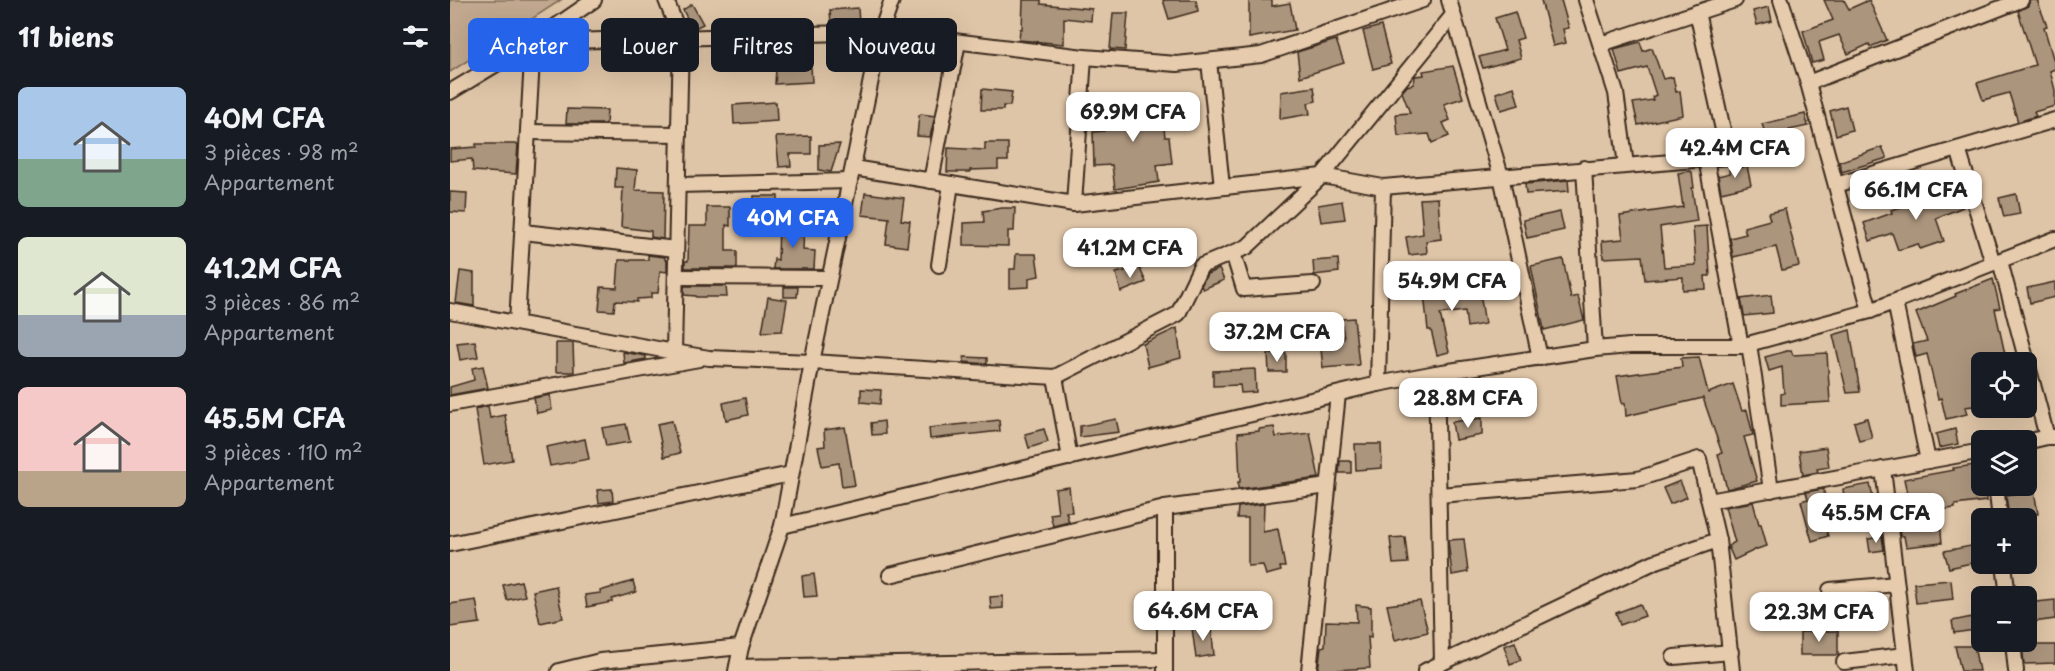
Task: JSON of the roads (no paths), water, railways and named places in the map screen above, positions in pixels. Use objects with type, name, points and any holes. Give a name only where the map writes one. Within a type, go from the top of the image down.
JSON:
[{"type":"street","points":[[568,18],[594,0]]},
{"type":"street","points":[[666,0],[673,18]]},
{"type":"street","points":[[886,18],[892,0]]},
{"type":"street","points":[[1449,0],[1501,176],[1540,357]]},
{"type":"street","points":[[1586,0],[1616,93],[1626,165]]},
{"type":"street","points":[[1600,44],[1700,8],[1735,0]]},
{"type":"street","points":[[1781,0],[1808,83],[1870,311]]},
{"type":"street","points":[[1808,83],[2021,0]]},
{"type":"street","points":[[931,181],[958,42],[1084,57],[1177,64],[1261,55],[1415,1]]},
{"type":"street","points":[[678,185],[851,174],[931,181],[1074,204],[1322,176],[1383,187],[1729,157],[1700,8]]},
{"type":"street","points":[[450,311],[709,357],[1055,377],[1178,314],[1201,266],[1247,247],[1322,176],[1453,15]]},
{"type":"street","points":[[699,37],[826,34]]},
{"type":"street","points":[[1074,204],[1084,57]]},
{"type":"street","points":[[1209,61],[1222,187]]},
{"type":"street","points":[[450,92],[483,72]]},
{"type":"street","points":[[517,324],[531,72]]},
{"type":"street","points":[[674,352],[680,72]]},
{"type":"street","points":[[873,72],[812,362],[782,526],[741,647],[736,669],[1165,665],[1165,508]]},
{"type":"street","points":[[1836,185],[2055,120]]},
{"type":"street","points":[[528,132],[679,134]]},
{"type":"street","points":[[1958,149],[1997,262],[2051,437]]},
{"type":"street","points":[[1706,159],[1745,345],[1771,490]]},
{"type":"street","points":[[1584,168],[1595,349]]},
{"type":"street","points":[[939,264],[951,184]]},
{"type":"street","points":[[1378,384],[1383,187]]},
{"type":"street","points":[[523,232],[676,249]]},
{"type":"street","points":[[782,526],[1378,384],[1436,373],[1595,349],[1630,346],[1745,345],[1870,311],[2055,239]]},
{"type":"street","points":[[1233,253],[1244,290],[1314,284]]},
{"type":"street","points":[[676,277],[829,278]]},
{"type":"street","points":[[1895,302],[1928,461]]},
{"type":"street","points":[[450,404],[709,357]]},
{"type":"street","points":[[1436,373],[1442,663]]},
{"type":"street","points":[[1055,377],[1070,458]]},
{"type":"street","points":[[1309,671],[1338,394]]},
{"type":"street","points":[[1709,501],[1971,453]]},
{"type":"street","points":[[1438,495],[1638,479],[1699,459],[1718,540],[1732,671]]},
{"type":"street","points":[[1883,469],[1907,671]]},
{"type":"street","points":[[450,544],[791,474]]},
{"type":"street","points":[[890,575],[1165,508],[1328,486]]},
{"type":"street","points":[[1425,671],[1654,562],[1718,540]]},
{"type":"street","points":[[1830,590],[1896,584]]},
{"type":"street","points":[[559,671],[600,661],[741,647]]},
{"type":"street","points":[[1674,657],[1731,652]]},
{"type":"street","points":[[2014,652],[2016,671]]},
{"type":"street","points":[[1844,663],[1905,655]]}]
